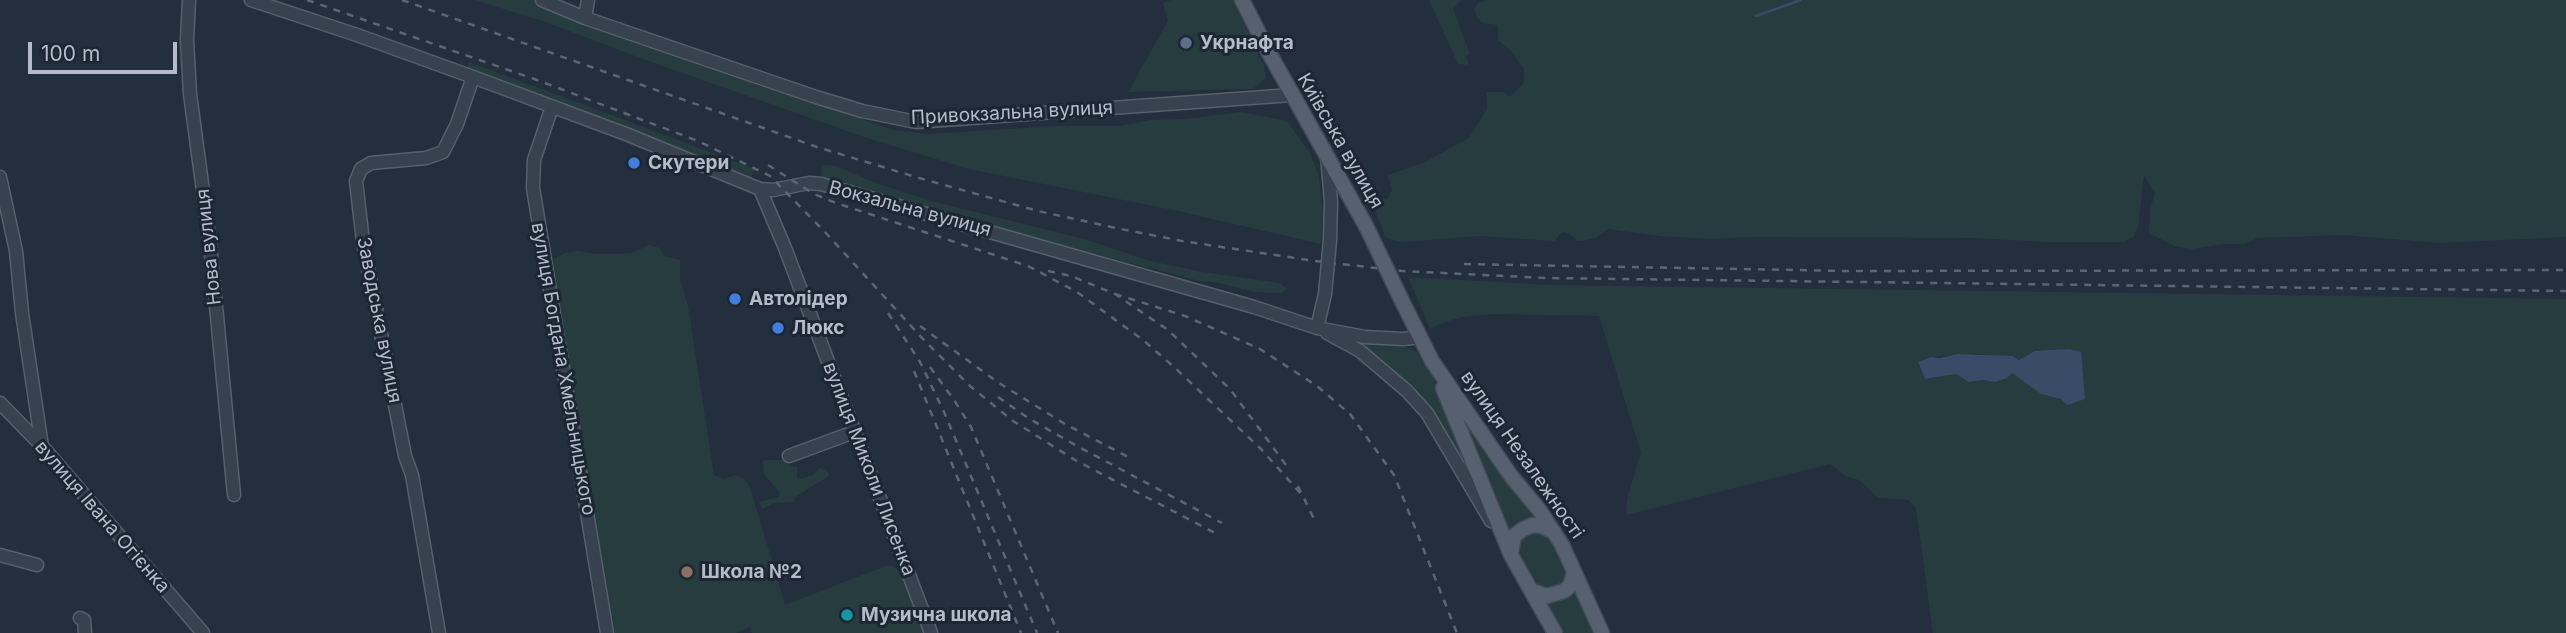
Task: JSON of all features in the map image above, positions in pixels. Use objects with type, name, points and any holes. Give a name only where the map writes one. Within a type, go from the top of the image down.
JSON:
[{"type":"main road","name":"Київська вулиця","points":[[1242,0],[1366,226],[1403,303]]},
{"type":"main road","name":"вулиця Незалежності","points":[[1403,303],[1432,361],[1570,558],[1574,573],[1602,633]]},
{"type":"main road","points":[[1432,361],[1511,555],[1555,633]]},
{"type":"main road","points":[[1511,555],[1514,536],[1523,529],[1533,525],[1554,532]]},
{"type":"main road","points":[[1533,591],[1547,596],[1564,592],[1570,586],[1574,573]]},
{"type":"street","name":"Нова вулиця","points":[[189,0],[187,40],[190,94],[210,243],[234,495]]},
{"type":"street","name":"Вокзальна вулиця","points":[[251,0],[357,35],[626,134],[760,189],[821,184],[1254,306],[1317,328],[1365,337],[1420,337]]},
{"type":"street","name":"Привокзальна вулиця","points":[[542,0],[585,18],[850,108],[916,121],[1292,95]]},
{"type":"street","points":[[585,18],[587,0]]},
{"type":"street","name":"Заводська вулиця","points":[[439,633],[412,475],[405,456],[365,254],[356,181],[362,169],[371,163],[426,158],[443,152],[457,124],[472,77]]},
{"type":"street","name":"вулиця Богдана Хмельницького","points":[[552,107],[534,160],[533,188],[607,633]]},
{"type":"street","points":[[1326,152],[1331,202],[1330,240],[1325,294],[1317,328],[1360,351],[1407,391],[1427,413],[1511,555]]},
{"type":"street","points":[[0,177],[16,251],[22,313],[33,371],[42,446]]},
{"type":"street","name":"вулиця Миколи Лисенка","points":[[760,189],[785,248],[931,633]]},
{"type":"street","name":"вулиця Івана Огієнка","points":[[0,403],[42,446],[203,633]]},
{"type":"street","points":[[789,456],[854,432]]},
{"type":"street","points":[[0,555],[37,565]]},
{"type":"street","points":[[80,618],[84,620],[85,633]]},
{"type":"green space","points":[[474,0],[533,0],[893,130],[928,134],[1057,126],[1120,126],[1151,120],[1241,112],[1287,121],[1310,153],[1319,177],[1323,212],[1321,244],[1178,211],[969,169],[870,139],[546,22]]},
{"type":"green space","points":[[1171,0],[1233,0],[1264,66],[1266,78],[1253,89],[1128,92],[1168,21],[1163,3]]},
{"type":"green space","points":[[1429,0],[1461,0],[1453,9],[1470,54],[1466,56],[1469,65],[1458,64]]},
{"type":"green space","points":[[1487,0],[2566,0],[2566,237],[2440,243],[2345,235],[2257,238],[2245,244],[2222,244],[2192,249],[2175,246],[2149,233],[2150,210],[2155,193],[2144,175],[2138,227],[2134,236],[2124,242],[1977,238],[1713,239],[1608,229],[1597,237],[1583,241],[1577,241],[1570,234],[1562,232],[1555,241],[1480,236],[1404,242],[1385,237],[1375,209],[1379,199],[1387,199],[1392,190],[1388,175],[1423,163],[1469,138],[1487,109],[1486,92],[1504,92],[1510,97],[1524,83],[1524,69],[1512,52],[1498,40],[1498,25],[1483,23],[1477,18],[1474,10],[1477,4]]},
{"type":"green space","points":[[469,62],[755,169],[750,178],[465,70]]},
{"type":"green space","points":[[825,165],[836,166],[876,183],[931,201],[1084,239],[1150,261],[1280,283],[1287,289],[1282,293],[1254,292],[1220,283],[1199,281],[1020,234],[822,178],[821,169]]},
{"type":"green space","points":[[648,245],[660,248],[664,256],[680,260],[680,279],[688,306],[714,475],[723,479],[736,475],[743,478],[750,487],[785,605],[888,565],[902,574],[924,633],[752,633],[750,627],[736,633],[615,633],[552,264],[553,260],[565,253],[578,251],[623,254],[633,253]]},
{"type":"green space","points":[[1408,277],[1547,285],[2566,299],[2566,633],[1933,633],[1916,508],[1909,500],[1878,498],[1859,480],[1846,476],[1830,464],[1626,515],[1627,499],[1641,453],[1599,316],[1494,314],[1462,317],[1430,329]],"holes":[[[1982,354],[2013,356],[2019,360],[2026,357],[2061,399],[2041,394],[2011,372],[1995,382],[1969,382],[1956,374],[1925,379],[1918,362],[1931,357]]]},
{"type":"green space","points":[[1355,342],[1407,347],[1417,352],[1432,375],[1487,506],[1435,416]]},
{"type":"green space","points":[[1461,419],[1510,486],[1538,519],[1508,536]]},
{"type":"green space","points":[[783,460],[791,467],[797,467],[797,477],[800,479],[813,475],[819,468],[827,470],[829,476],[795,497],[794,502],[774,503],[762,509],[759,502],[779,497],[780,493],[764,474],[763,461]]},
{"type":"green space","points":[[1534,531],[1551,536],[1567,569],[1560,585],[1546,589],[1539,586],[1519,553],[1521,540]]},
{"type":"green space","points":[[1575,588],[1598,633],[1561,633],[1542,602],[1562,600]]},
{"type":"water","points":[[2069,349],[2081,352],[2085,399],[2067,405],[2061,399],[2041,394],[2012,373],[1995,382],[1969,382],[1956,374],[1925,379],[1918,362],[1931,357],[1958,354],[2013,356],[2019,360],[2035,351]]},
{"type":"waterway","points":[[1756,16],[1801,0]]},
{"type":"railway","points":[[307,0],[537,80],[698,141],[770,176],[923,339],[970,386],[1013,421],[1075,460],[1217,534]]},
{"type":"railway","points":[[402,0],[817,147],[919,178],[1038,211],[1111,227],[1182,241],[1315,261],[1402,271],[1546,278],[2566,291]]},
{"type":"railway","points":[[768,165],[814,194],[1028,266],[1077,292],[1143,340],[1174,367],[1261,449],[1302,495]]},
{"type":"railway","points":[[1464,264],[1848,271],[2566,270]]},
{"type":"railway","points":[[1048,271],[1071,276],[1115,294],[1168,330],[1230,389],[1286,465]]},
{"type":"railway","points":[[1115,294],[1185,316],[1260,349],[1317,386],[1350,414],[1394,475],[1457,633]]},
{"type":"railway","points":[[888,313],[920,362],[944,412],[1037,633]]},
{"type":"railway","points":[[920,326],[999,383],[1065,424],[1130,458]]},
{"type":"railway","points":[[930,367],[971,427],[1058,633]]},
{"type":"railway","points":[[914,371],[1021,633]]},
{"type":"railway","points":[[998,397],[1077,446],[1222,523]]},
{"type":"railway","points":[[1298,486],[1315,521]]},
{"type":"place","name":"Укрнафта","points":[[1186,43]]},
{"type":"place","name":"Скутери","points":[[634,163]]},
{"type":"place","name":"Автолідер","points":[[735,299]]},
{"type":"place","name":"Люкс","points":[[778,328]]},
{"type":"place","name":"Школа №2","points":[[687,572]]},
{"type":"place","name":"Музична школа","points":[[847,615]]}]
